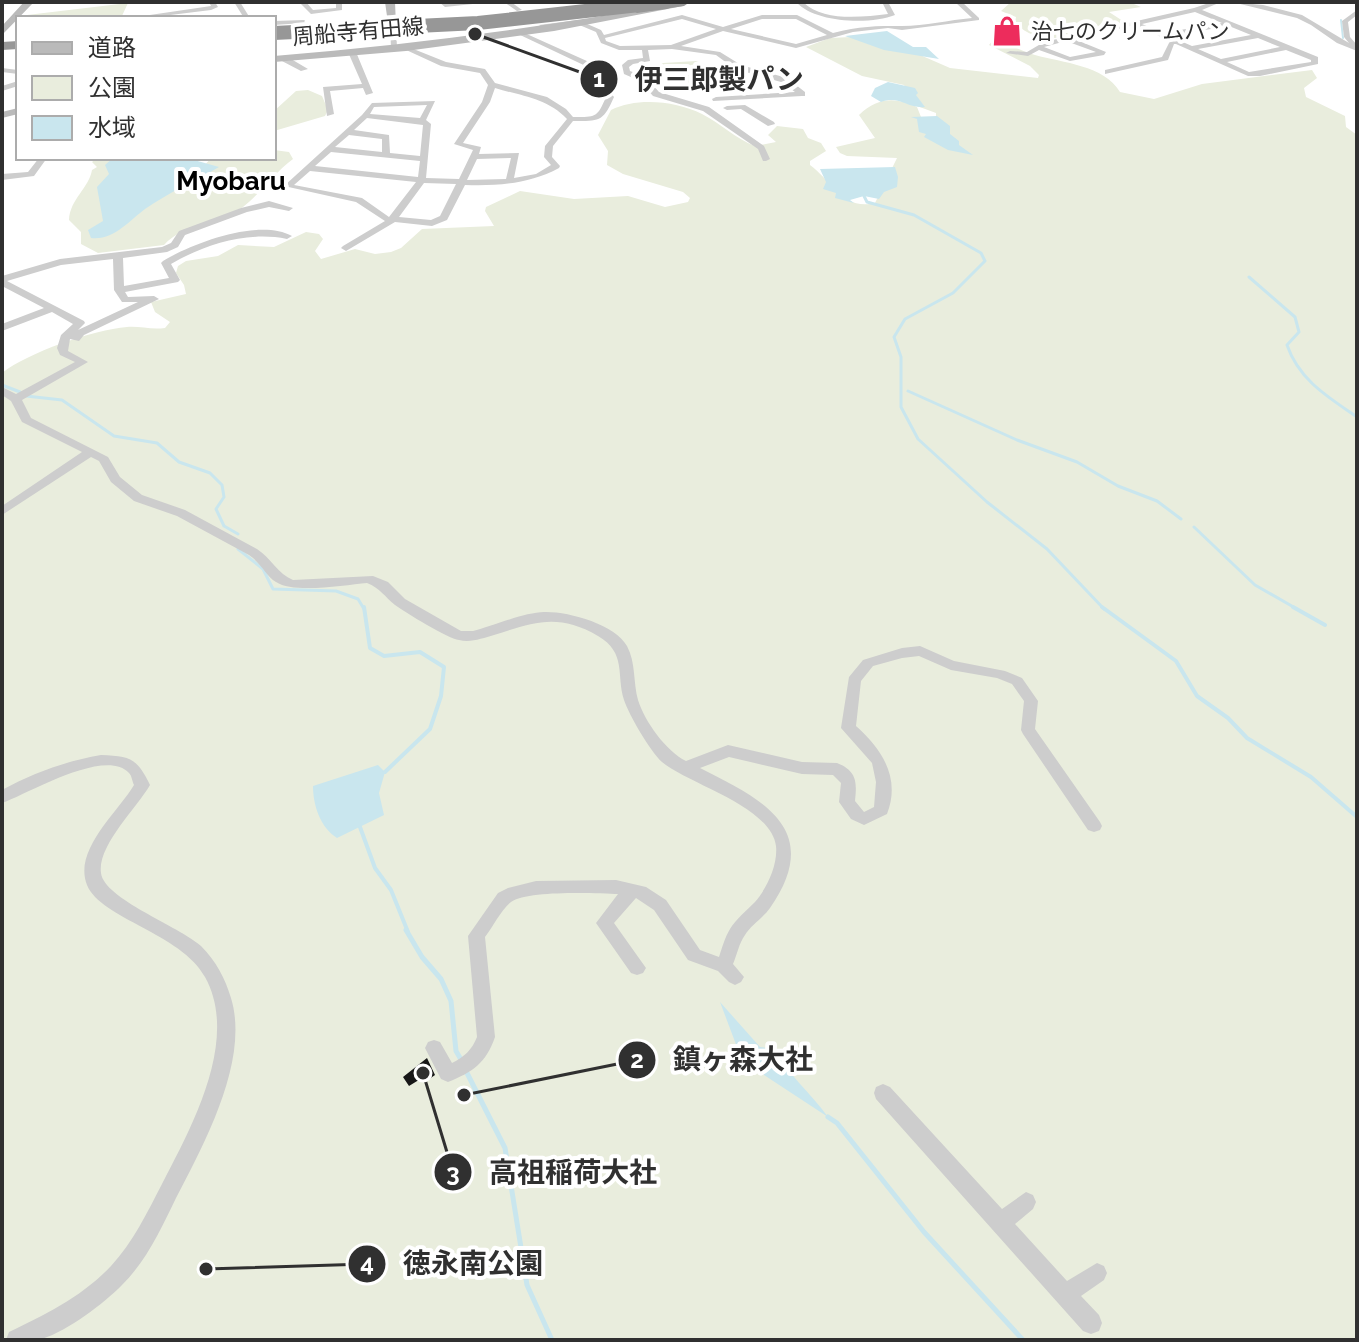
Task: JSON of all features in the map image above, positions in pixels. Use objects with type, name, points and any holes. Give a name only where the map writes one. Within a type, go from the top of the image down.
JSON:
[{"type":"highway","points":[[392,28],[631,2]]},
{"type":"highway","points":[[276,30],[474,20],[644,2]]},
{"type":"highway","points":[[276,30],[392,28],[577,16],[675,2]]},
{"type":"highway","points":[[276,30],[478,23],[675,2]]},
{"type":"main road","points":[[390,2],[392,28]]},
{"type":"main road","name":"周船寺有田線","points":[[283,58],[406,48],[520,33],[678,6],[675,2]]},
{"type":"main road","points":[[2,40],[16,20]]},
{"type":"street","points":[[146,12],[215,7],[212,2]]},
{"type":"street","points":[[293,2],[302,22],[295,43],[283,58],[304,69]]},
{"type":"street","points":[[302,2],[311,12],[339,10],[339,2]]},
{"type":"street","points":[[442,2],[445,5],[488,2]]},
{"type":"street","points":[[507,2],[519,10]]},
{"type":"street","points":[[797,17],[794,7],[800,4],[822,14],[872,19],[892,15],[885,2]]},
{"type":"street","points":[[872,19],[902,28],[977,19],[958,2]]},
{"type":"street","points":[[1235,2],[1274,9],[1310,21],[1333,39],[1354,48]]},
{"type":"street","points":[[1010,53],[1028,54],[1066,39],[1214,3]]},
{"type":"street","points":[[1135,23],[1248,74],[1314,64],[1315,59],[1230,24],[1197,6]]},
{"type":"street","points":[[1354,48],[1345,21],[1357,12]]},
{"type":"street","points":[[602,37],[682,17],[796,46],[830,34],[888,26]]},
{"type":"street","points":[[542,25],[582,23],[599,31],[603,42],[619,48],[645,50],[672,47],[762,17],[797,17],[830,34]]},
{"type":"street","points":[[276,29],[302,22]]},
{"type":"street","points":[[1161,35],[1230,24]]},
{"type":"street","points":[[392,28],[394,49]]},
{"type":"street","points":[[308,168],[422,179],[509,182],[549,173],[556,166],[548,157],[549,146],[571,119],[598,117],[610,97],[597,81],[595,68],[520,33]]},
{"type":"street","points":[[1191,48],[1257,36]]},
{"type":"street","points":[[1039,48],[1070,59],[1104,53],[1066,39]]},
{"type":"street","points":[[1108,72],[1165,58],[1171,43],[1176,42]]},
{"type":"street","points":[[672,47],[718,53],[738,67],[784,80],[802,94],[716,99]]},
{"type":"street","points":[[406,48],[444,64],[482,71],[492,85],[549,98],[571,119]]},
{"type":"street","points":[[1220,61],[1286,48]]},
{"type":"street","points":[[645,50],[647,59],[629,63],[625,67],[627,72],[643,79],[656,94],[707,109],[761,148],[766,159]]},
{"type":"street","points":[[352,52],[372,105],[365,116],[288,186],[351,197],[393,220],[432,223],[442,220],[478,149],[458,144],[486,102],[492,85]]},
{"type":"street","points":[[330,114],[326,89],[367,86]]},
{"type":"street","points":[[372,105],[432,103],[422,121]]},
{"type":"street","points":[[707,109],[742,107],[771,124]]},
{"type":"street","points":[[346,248],[393,220],[422,179],[425,159],[427,124],[365,116]]},
{"type":"street","points":[[347,132],[386,137],[386,155]]},
{"type":"street","points":[[328,149],[425,159]]},
{"type":"street","points":[[474,157],[516,155],[509,182]]},
{"type":"street","points":[[2,177],[31,174],[42,160]]},
{"type":"street","points":[[83,362],[64,353],[62,348],[66,335],[80,323],[3,283],[2,279],[60,262],[164,250],[175,245],[182,233],[259,205],[279,204],[289,208]]},
{"type":"street","points":[[119,290],[175,280],[166,263],[181,253],[248,235],[276,233],[287,236]]},
{"type":"street","points":[[16,399],[87,360],[69,347],[80,333],[154,299],[125,300],[119,290],[118,255]]},
{"type":"street","points":[[2,328],[51,309]]},
{"type":"street","points":[[2,390],[16,399],[26,420],[104,459],[115,479],[138,498],[181,513],[253,552],[264,559],[279,579],[292,584],[368,579],[383,585],[400,602],[459,636],[473,636],[542,616],[576,620],[605,634],[620,646],[628,671],[631,700],[643,725],[669,759],[730,790],[777,828],[784,845],[783,866],[764,903],[737,932],[730,972],[694,955],[660,905],[632,889],[536,888],[504,898],[476,936],[486,1037],[483,1049],[474,1061],[448,1073],[434,1048]]},
{"type":"street","points":[[2,511],[90,452]]},
{"type":"street","points":[[687,767],[728,751],[802,768],[837,769],[849,781],[847,802],[857,815],[864,819],[871,817],[881,810],[885,781],[876,752],[848,728],[854,680],[868,663],[920,651],[951,665],[1000,674],[1017,681],[1031,701],[1028,730],[1094,826]]},
{"type":"street","points":[[2,797],[72,766],[111,760],[123,761],[137,770],[142,785],[98,848],[91,868],[92,880],[97,890],[107,898],[197,953],[217,982],[224,1008],[223,1049],[206,1114],[142,1242],[126,1265],[104,1286],[17,1340]]},
{"type":"street","points":[[632,889],[604,923],[637,968]]},
{"type":"street","points":[[883,1093],[1091,1323]]},
{"type":"street","points":[[1001,1223],[1026,1202]]},
{"type":"street","points":[[1065,1294],[1097,1273]]},
{"type":"green space","points":[[1011,2],[1129,2],[1141,7],[1109,12],[1126,23],[1053,38],[1027,32],[1015,23],[1016,17],[1001,11]]},
{"type":"green space","points":[[128,3],[122,16],[27,15]]},
{"type":"green space","points":[[851,37],[911,51],[950,68],[1038,78],[1039,75],[1030,66],[989,45],[993,40],[1093,71],[1113,83],[1120,92],[1154,99],[1202,84],[1312,70],[1317,78],[1304,88],[1306,97],[1345,116],[1346,127],[1357,135],[1357,1340],[2,1340],[2,373],[44,350],[97,332],[127,327],[165,328],[170,322],[155,312],[151,302],[186,294],[176,273],[178,266],[186,261],[218,256],[238,245],[274,247],[306,232],[319,234],[323,239],[315,251],[321,259],[355,249],[375,254],[391,252],[401,248],[422,229],[494,226],[485,211],[486,207],[520,191],[574,199],[628,196],[665,207],[688,202],[690,198],[683,192],[623,174],[607,165],[608,151],[598,135],[611,110],[633,103],[656,102],[692,110],[755,146],[776,142],[768,135],[777,126],[803,129],[808,138],[821,143],[826,151],[810,161],[810,165],[846,199],[854,203],[875,203],[897,158],[847,156],[836,147],[875,138],[859,115],[880,102],[894,100],[909,104],[917,107],[921,117],[936,118],[936,113],[917,106],[904,85],[862,76],[806,47],[830,38]]},
{"type":"green space","points":[[696,61],[724,72],[737,83],[712,91],[686,92],[661,85],[638,73],[663,63]]},
{"type":"green space","points":[[308,90],[322,96],[328,110],[325,116],[276,130],[276,109],[296,91]]},
{"type":"green space","points":[[276,150],[289,152],[293,159],[243,207],[181,232],[164,245],[98,253],[81,244],[81,232],[69,220],[92,170],[97,167],[92,162],[94,160],[121,160],[142,208],[198,173],[209,160],[276,160]]},
{"type":"water","points":[[887,31],[913,47],[926,47],[939,59],[884,50],[845,36]]},
{"type":"water","points":[[888,82],[915,88],[925,107],[893,100],[881,102],[871,96],[875,88]]},
{"type":"water","points":[[937,116],[950,126],[950,134],[959,141],[959,145],[973,155],[948,150],[924,137],[926,134],[919,132],[917,119],[911,117]]},
{"type":"water","points":[[111,160],[194,160],[219,167],[154,203],[114,233],[91,238],[88,230],[103,221],[97,187],[109,174],[105,165]]},
{"type":"water","points":[[895,167],[897,187],[884,192],[879,199],[864,196],[850,200],[854,203],[835,198],[836,193],[823,189],[826,182],[820,169]]},
{"type":"water","points":[[378,765],[385,772],[379,793],[384,815],[337,838],[326,828],[319,815],[313,786]]},
{"type":"water","points":[[720,1002],[760,1047],[774,1049],[828,1117],[764,1075],[754,1058],[740,1055]]},
{"type":"building","points":[[427,1058],[435,1075],[425,1082],[422,1078],[409,1086],[403,1077]]},
{"type":"waterway","points":[[1341,20],[1343,38]]},
{"type":"waterway","points":[[864,196],[867,202],[914,215],[981,253],[985,261],[953,293],[905,319],[894,337],[901,357],[901,407],[918,439],[987,502],[1047,549],[1102,607]]},
{"type":"waterway","points":[[1249,277],[1295,317],[1299,332],[1287,345],[1299,368],[1316,387],[1357,417]]},
{"type":"waterway","points":[[2,385],[20,392]]},
{"type":"waterway","points":[[908,391],[1017,440],[1077,462],[1118,486],[1157,501],[1181,519]]},
{"type":"waterway","points":[[26,396],[62,400],[114,436],[157,443],[179,462],[210,473],[222,485],[224,497],[216,509],[224,526],[238,534]]},
{"type":"waterway","points":[[1194,527],[1255,585],[1297,609]]},
{"type":"waterway","points":[[238,549],[263,569],[273,589],[336,591],[358,599],[364,609]]},
{"type":"waterway","points":[[364,607],[370,648],[384,656],[420,652],[444,667],[441,696],[430,729],[385,772]]},
{"type":"waterway","points":[[1102,607],[1176,661],[1197,696],[1228,718],[1247,738],[1311,777],[1357,817]]},
{"type":"waterway","points":[[1293,607],[1325,625]]},
{"type":"waterway","points":[[360,827],[375,868],[391,890],[408,932]]},
{"type":"waterway","points":[[406,930],[422,957],[441,979],[451,1001],[456,1051],[463,1063]]},
{"type":"waterway","points":[[466,1071],[505,1148],[527,1285],[552,1340]]},
{"type":"waterway","points":[[828,1117],[837,1123],[924,1232],[1023,1340]]},
{"type":"place","name":"治七のクリームパン","points":[[1007,31]]},
{"type":"place","name":"伊三郎製パン","points":[[475,34]]},
{"type":"place","name":"高祖稲荷大社","points":[[423,1073]]},
{"type":"place","name":"鎮ヶ森大社","points":[[464,1095]]},
{"type":"place","name":"徳永南公園","points":[[206,1269]]},
{"type":"district","name":"Myobaru","points":[[231,181]]}]
